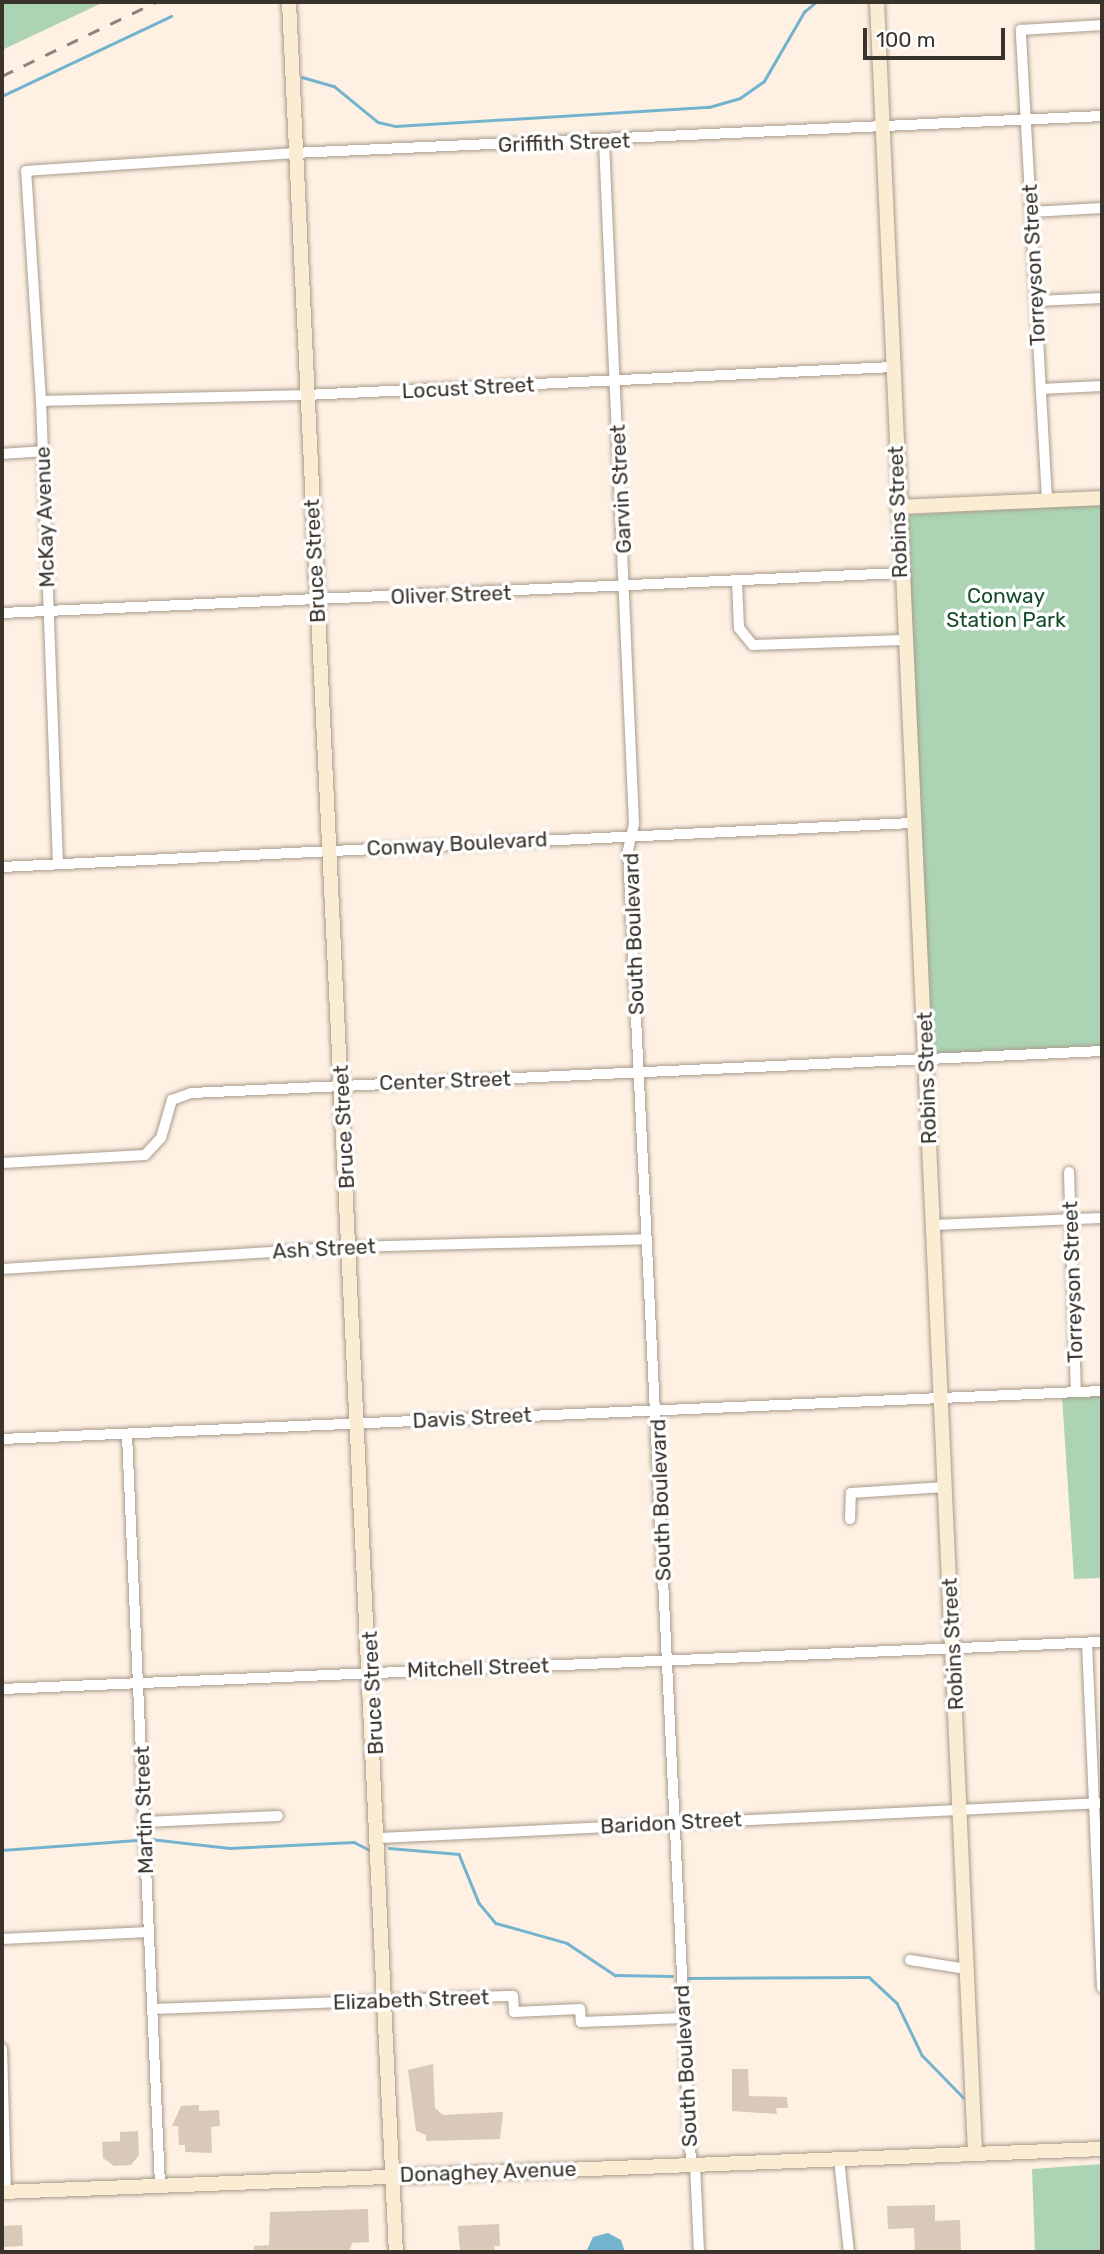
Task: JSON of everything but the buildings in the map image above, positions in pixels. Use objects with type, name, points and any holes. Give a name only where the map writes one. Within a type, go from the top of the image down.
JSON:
[{"type":"street","name":"Bruce Street","points":[[289,2],[293,153],[372,1672],[397,2252]]},
{"type":"street","name":"Robins Street","points":[[877,2],[894,367],[903,640],[927,1058],[975,2154]]},
{"type":"street","name":"Torreyson Street","points":[[1047,500],[1021,30],[1102,25]]},
{"type":"street","name":"Griffith Street","points":[[26,171],[293,153],[604,142],[1102,116]]},
{"type":"street","name":"Garvin Street","points":[[604,142],[625,588],[632,836]]},
{"type":"street","name":"McKay Avenue","points":[[26,171],[41,401],[58,864]]},
{"type":"street","points":[[1031,212],[1102,208]]},
{"type":"street","points":[[1036,301],[1102,298]]},
{"type":"street","name":"Locust Street","points":[[41,401],[306,395],[894,367]]},
{"type":"street","points":[[1041,389],[1102,386]]},
{"type":"street","points":[[2,454],[41,452]]},
{"type":"street","points":[[898,506],[1102,498]]},
{"type":"street","name":"Oliver Street","points":[[2,613],[48,609],[625,588],[900,573]]},
{"type":"street","points":[[737,581],[739,628],[753,646],[903,640]]},
{"type":"street","name":"Conway Boulevard","points":[[2,867],[912,823]]},
{"type":"street","name":"South Boulevard","points":[[632,836],[674,1823],[699,2252]]},
{"type":"street","name":"Center Street","points":[[2,1163],[145,1155],[161,1138],[172,1100],[181,1095],[1102,1051]]},
{"type":"street","name":"Torreyson Street","points":[[1069,1172],[1076,1392]]},
{"type":"street","points":[[933,1226],[1102,1218]]},
{"type":"street","name":"Ash Street","points":[[2,1269],[350,1247],[648,1239]]},
{"type":"street","name":"Davis Street","points":[[2,1439],[1102,1391]]},
{"type":"street","name":"Martin Street","points":[[127,1434],[160,2185]]},
{"type":"street","points":[[850,1520],[850,1493],[945,1487]]},
{"type":"street","name":"Mitchell Street","points":[[2,1689],[667,1660],[954,1651],[1102,1642]]},
{"type":"street","points":[[1087,1643],[1098,1803],[1102,1988]]},
{"type":"street","name":"Baridon Street","points":[[380,1838],[1098,1803]]},
{"type":"street","points":[[144,1822],[278,1816]]},
{"type":"street","points":[[2,1939],[149,1932]]},
{"type":"street","points":[[910,1960],[966,1969]]},
{"type":"street","name":"Elizabeth Street","points":[[153,2009],[513,1996],[514,2012],[580,2009],[581,2022],[684,2018]]},
{"type":"street","points":[[2,2049],[4,2192]]},
{"type":"street","name":"Donaghey Avenue","points":[[4,2192],[1102,2150]]},
{"type":"street","points":[[839,2158],[849,2252]]},
{"type":"green space","points":[[104,2],[2,50],[2,3]]},
{"type":"green space","name":"Conway Station Park","points":[[1102,503],[1102,1047],[937,1054],[931,1051],[906,515]]},
{"type":"green space","points":[[1102,1395],[1102,1578],[1074,1579],[1062,1396]]},
{"type":"green space","points":[[1102,2164],[1102,2252],[1035,2252],[1032,2169]]},
{"type":"water","points":[[608,2233],[621,2240],[625,2252],[586,2252],[593,2237]]},
{"type":"waterway","points":[[302,77],[334,86],[378,122],[396,126],[709,107],[740,98],[764,81],[804,12],[816,2]]},
{"type":"waterway","points":[[2,96],[171,16]]},
{"type":"waterway","points":[[150,1839],[229,1848],[354,1842],[368,1849]]},
{"type":"waterway","points":[[2,1850],[137,1840]]},
{"type":"waterway","points":[[389,1848],[459,1854],[479,1903],[496,1923],[567,1943],[615,1975],[672,1976]]},
{"type":"waterway","points":[[688,1978],[869,1977],[897,2003],[922,2055],[963,2097]]},
{"type":"railway","points":[[2,76],[156,2]]}]
